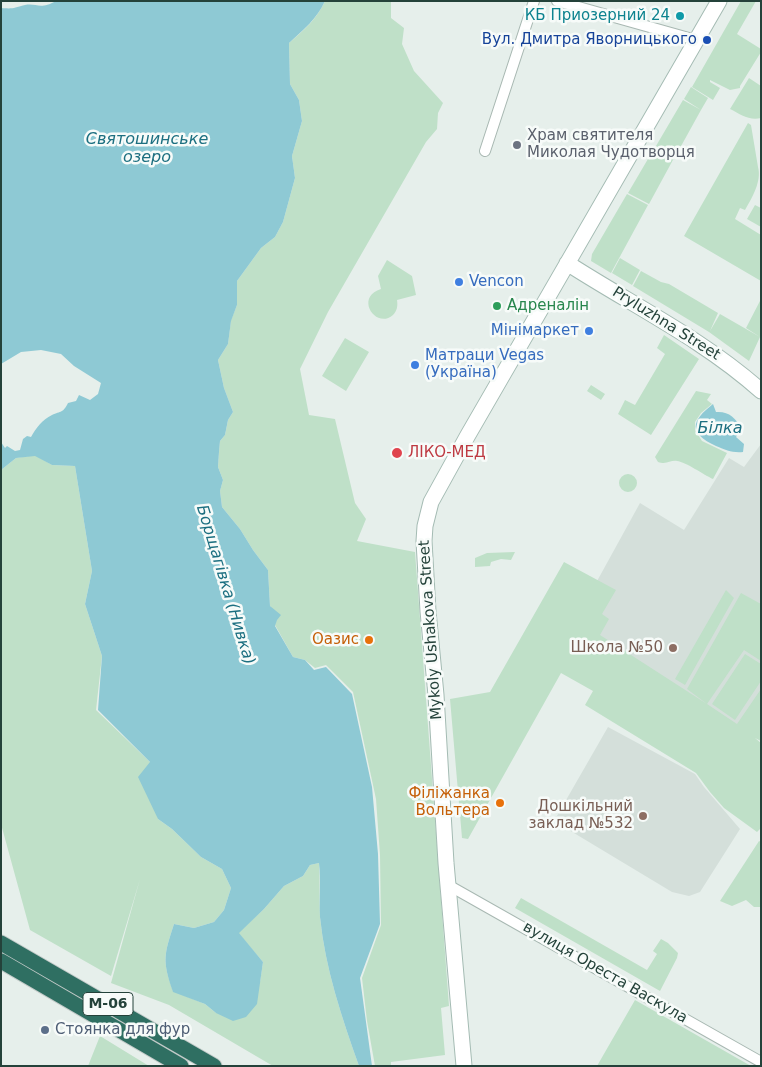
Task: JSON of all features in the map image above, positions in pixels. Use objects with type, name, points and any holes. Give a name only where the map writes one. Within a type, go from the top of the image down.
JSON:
[{"type":"highway","name":"М-06","points":[[1,943],[214,1066]]},
{"type":"highway","name":"М-06","points":[[1,961],[180,1066]]},
{"type":"street","points":[[485,151],[534,1]]},
{"type":"street","points":[[557,1],[696,40]]},
{"type":"street","name":"Mykoly Ushakova Street","points":[[464,1066],[448,885],[436,695],[428,611],[425,526],[435,494],[719,1]]},
{"type":"street","name":"Pryluzhna Street","points":[[567,263],[715,354],[761,391]]},
{"type":"street","name":"вулиця Ореста Васкула","points":[[448,885],[761,1062]]},
{"type":"shaded area","name":"Школа №50","points":[[761,444],[761,721],[734,771],[590,684],[580,612],[640,503],[684,530],[729,458],[744,467]]},
{"type":"shaded area","name":"Дошкільний заклад №532","points":[[608,727],[695,774],[740,829],[700,892],[689,896],[672,892],[554,821]]},
{"type":"green space","points":[[325,1],[391,1],[391,18],[404,28],[402,44],[414,71],[443,103],[438,113],[437,129],[426,142],[328,312],[300,369],[309,415],[335,419],[355,503],[366,519],[357,541],[415,552],[449,1006],[441,1008],[445,1055],[391,1062],[391,1066],[375,1066],[362,978],[381,925],[380,855],[376,799],[353,692],[326,665],[315,668],[305,660],[293,657],[275,625],[275,615],[270,606],[268,570],[240,529],[222,507],[220,491],[223,480],[218,467],[220,441],[225,435],[228,420],[233,412],[224,388],[218,360],[228,344],[231,320],[237,305],[237,281],[261,248],[275,237],[283,222],[295,178],[292,156],[302,121],[299,100],[290,84],[289,43],[314,19]]},
{"type":"green space","points":[[741,1],[756,1],[737,34],[761,49],[761,52],[740,88],[730,90],[710,80],[710,82],[720,88],[713,100],[692,87]]},
{"type":"green space","points":[[749,78],[761,86],[761,118],[757,119],[749,118],[730,109]]},
{"type":"green space","points":[[691,87],[708,98],[701,110],[684,99]]},
{"type":"green space","points":[[683,100],[701,110],[675,157],[656,146]]},
{"type":"green space","points":[[748,123],[751,125],[759,178],[748,205],[745,210],[740,208],[735,219],[761,235],[761,281],[684,236]]},
{"type":"green space","points":[[655,147],[674,158],[649,204],[628,193]]},
{"type":"green space","points":[[627,194],[648,205],[611,273],[591,261],[592,254]]},
{"type":"green space","points":[[755,205],[761,208],[761,227],[747,219]]},
{"type":"green space","points":[[620,258],[640,270],[632,285],[612,273]]},
{"type":"green space","points":[[387,260],[412,276],[416,295],[397,300],[395,312],[386,319],[375,315],[368,305],[373,293],[381,289],[378,276]]},
{"type":"green space","points":[[641,271],[661,282],[669,284],[718,313],[710,331],[720,314],[760,337],[749,361],[709,332],[633,286]]},
{"type":"green space","points":[[761,299],[761,336],[760,337],[746,328]]},
{"type":"green space","points":[[664,335],[699,359],[651,435],[618,414],[625,400],[635,405],[665,354],[657,348]]},
{"type":"green space","points":[[345,338],[369,352],[346,391],[322,376]]},
{"type":"green space","points":[[591,385],[605,394],[601,400],[587,391]]},
{"type":"green space","points":[[696,391],[711,394],[707,400],[712,404],[701,413],[695,422],[695,430],[702,441],[727,453],[713,479],[681,462],[661,463],[655,457]]},
{"type":"green space","points":[[35,455],[52,465],[75,466],[92,571],[85,604],[102,656],[96,710],[150,762],[158,819],[172,829],[201,857],[222,869],[231,888],[224,910],[214,922],[194,928],[174,924],[166,951],[167,972],[173,991],[205,1004],[216,1013],[260,982],[263,962],[238,933],[264,909],[284,886],[303,876],[310,865],[319,863],[322,936],[330,974],[359,1066],[273,1066],[169,1005],[111,983],[140,879],[111,976],[30,930],[1,824],[1,470],[16,458]]},
{"type":"green space","points":[[624,474],[632,474],[637,479],[635,490],[624,492],[619,487],[619,479]]},
{"type":"green space","points":[[515,552],[511,560],[501,559],[491,562],[490,566],[475,567],[475,558],[487,553]]},
{"type":"green space","points":[[564,562],[616,590],[602,614],[609,619],[600,635],[737,724],[761,689],[761,741],[755,738],[761,743],[761,828],[757,832],[724,808],[696,773],[585,705],[593,691],[561,673],[468,839],[462,838],[450,699],[490,692]]},
{"type":"green space","points":[[726,590],[734,598],[685,685],[675,679]]},
{"type":"green space","points":[[741,593],[761,604],[761,661],[744,650],[707,704],[687,689]]},
{"type":"green space","points":[[745,654],[761,664],[761,681],[735,720],[712,704]]},
{"type":"green space","points":[[759,841],[761,842],[761,907],[754,907],[746,900],[732,906],[720,901]]},
{"type":"green space","points":[[521,898],[647,970],[657,954],[653,951],[661,939],[668,943],[678,953],[660,991],[515,908]]},
{"type":"green space","points":[[635,1000],[751,1066],[597,1066]]},
{"type":"green space","points":[[100,1036],[149,1066],[88,1066]]},
{"type":"water","name":"Святошинське озеро","points":[[56,1],[325,1],[314,19],[289,43],[290,84],[299,100],[302,121],[292,156],[295,178],[283,222],[275,237],[261,248],[237,281],[237,305],[231,321],[228,344],[218,360],[224,388],[233,412],[228,420],[225,435],[220,441],[218,467],[223,480],[220,491],[222,507],[240,529],[268,570],[270,606],[281,615],[275,626],[293,657],[305,660],[314,670],[326,667],[352,694],[372,787],[378,854],[380,924],[360,978],[372,1066],[359,1066],[330,974],[320,917],[319,863],[310,865],[303,876],[284,886],[239,933],[263,962],[257,1004],[246,1017],[233,1021],[216,1013],[205,1004],[173,992],[167,972],[166,951],[174,924],[194,928],[214,922],[224,910],[231,888],[222,869],[201,857],[172,829],[158,819],[138,777],[150,762],[98,710],[102,656],[85,604],[92,571],[75,466],[52,465],[35,456],[16,458],[1,470],[1,442],[5,448],[7,446],[15,451],[20,450],[23,439],[27,436],[31,437],[45,419],[63,410],[68,403],[76,401],[79,395],[90,400],[98,394],[101,383],[74,366],[61,354],[41,350],[21,352],[1,364],[1,8],[25,5],[42,6]]},
{"type":"water","name":"Білка","points":[[713,404],[716,412],[731,416],[742,428],[736,437],[744,444],[743,452],[732,452],[716,446],[707,441],[697,431],[697,421]]},
{"type":"place","name":"КБ Приозерний 24","points":[[680,16]]},
{"type":"place","name":"Вул. Дмитра Яворницького","points":[[707,40]]},
{"type":"place","name":"Храм святителя Миколая Чудотворця","points":[[517,145]]},
{"type":"place","name":"Vencon","points":[[459,282]]},
{"type":"place","name":"Адреналін","points":[[497,306]]},
{"type":"place","name":"Мінімаркет","points":[[589,331]]},
{"type":"place","name":"Матраци Vegas (Україна)","points":[[415,365]]},
{"type":"place","name":"ЛІКО-МЕД","points":[[397,453]]},
{"type":"place","name":"Оазис","points":[[369,640]]},
{"type":"place","name":"Школа №50","points":[[673,648]]},
{"type":"place","name":"Філіжанка Вольтера","points":[[500,803]]},
{"type":"place","name":"Дошкільний заклад №532","points":[[643,816]]},
{"type":"place","name":"Стоянка для фур","points":[[45,1030]]},
{"type":"water label","name":"Борщагівка (Нивка)","points":[[225,585]]}]
